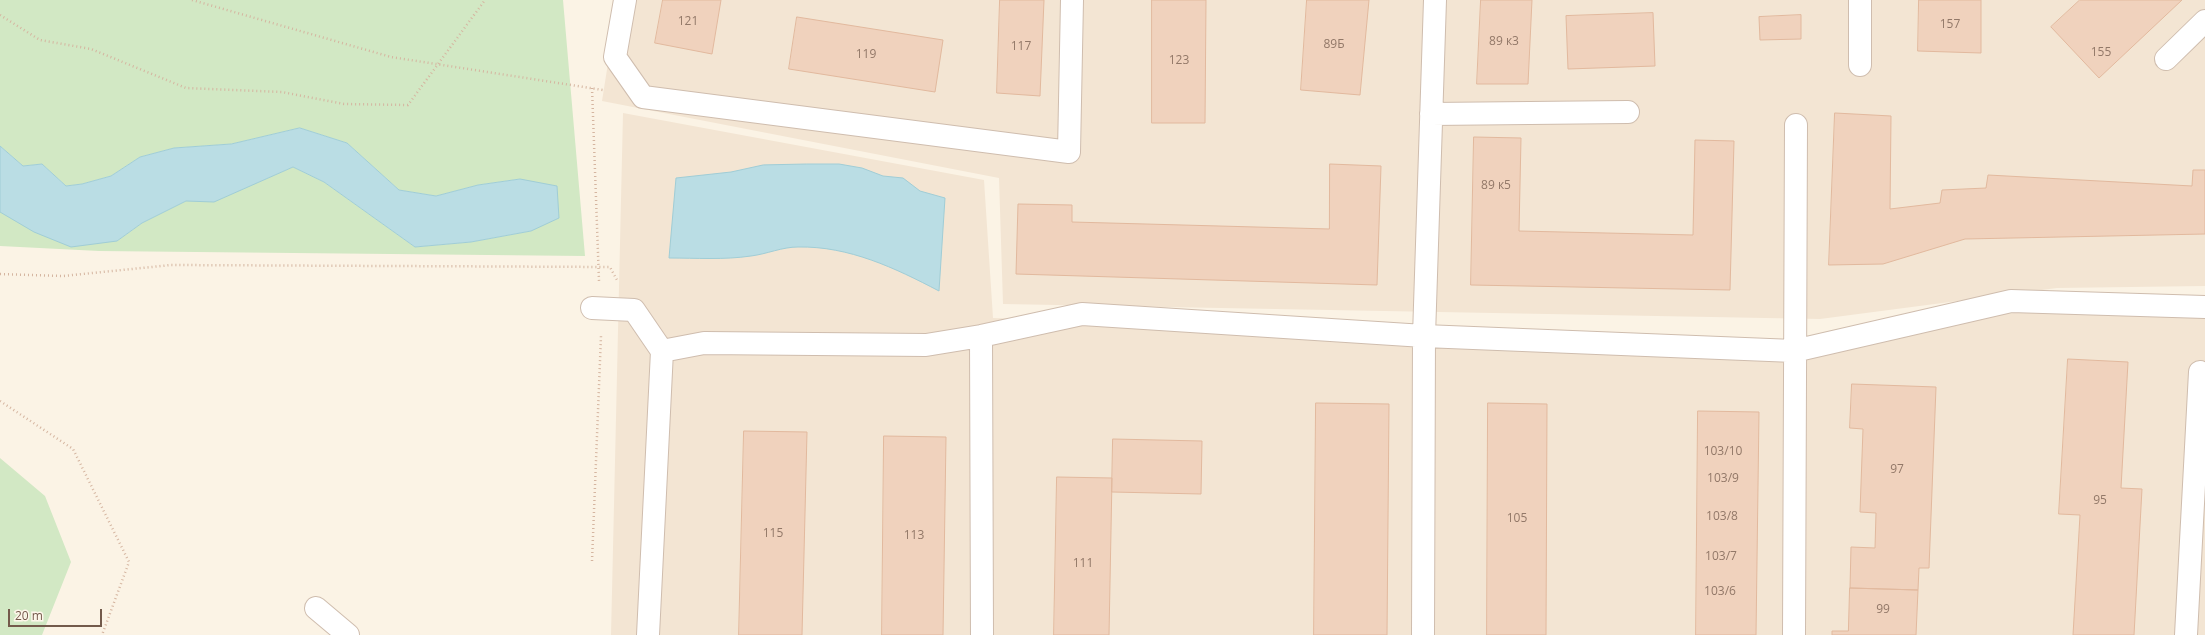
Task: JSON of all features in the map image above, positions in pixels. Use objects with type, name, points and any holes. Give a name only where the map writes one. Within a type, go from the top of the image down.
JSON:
[{"type":"street","points":[[625,0],[615,57],[643,97],[1069,152],[1072,0]]},
{"type":"street","points":[[1423,635],[1424,336],[1435,0]]},
{"type":"street","points":[[1860,0],[1860,65]]},
{"type":"street","points":[[2166,59],[2205,21]]},
{"type":"street","points":[[1431,114],[1628,112]]},
{"type":"street","points":[[1794,635],[1796,125]]},
{"type":"street","points":[[662,351],[704,343],[926,345],[981,336],[1082,314],[1424,336],[1794,351],[2011,301],[2205,307]]},
{"type":"street","points":[[592,308],[634,310],[662,351],[648,635]]},
{"type":"street","points":[[981,336],[982,635]]},
{"type":"street","points":[[2186,635],[2200,372]]},
{"type":"street","points":[[316,608],[348,635]]},
{"type":"path","points":[[192,0],[391,57],[643,97]]},
{"type":"path","points":[[0,15],[40,40],[91,49],[186,88],[282,92],[344,104],[408,105],[485,0]]},
{"type":"path","points":[[0,274],[63,276],[172,265],[610,267]]},
{"type":"path","points":[[0,401],[73,449],[129,562],[102,635]]},
{"type":"shaded area","points":[[618,0],[2205,0],[2205,286],[2057,288],[1820,319],[1003,304],[999,178],[602,101]]},
{"type":"shaded area","points":[[623,113],[984,180],[993,318],[1803,340],[2037,310],[2205,305],[2205,635],[611,635]]},
{"type":"green space","points":[[0,0],[563,0],[585,256],[99,251],[0,246],[0,212],[117,241],[142,223],[186,201],[214,201],[293,167],[324,182],[415,247],[471,242],[531,231],[520,179],[478,185],[436,196],[399,190],[347,143],[300,128],[231,144],[174,148],[140,157],[111,176],[82,184],[66,186],[42,164],[23,166],[0,146]]},
{"type":"green space","points":[[0,458],[45,496],[71,562],[42,635],[0,635]]},
{"type":"water","points":[[300,128],[347,143],[399,190],[436,196],[478,185],[520,179],[557,186],[559,218],[531,231],[471,242],[415,247],[324,182],[293,167],[214,202],[186,201],[142,223],[117,241],[71,247],[34,232],[0,212],[0,146],[23,166],[42,164],[66,186],[82,184],[111,176],[140,157],[174,148],[231,144]]},
{"type":"water","points":[[839,164],[862,168],[883,176],[903,178],[920,191],[945,198],[939,291],[906,274],[871,260],[835,250],[792,247],[757,255],[731,258],[669,258],[676,178],[731,172],[763,165]]},
{"type":"building","points":[[663,0],[721,0],[712,54],[655,43]]},
{"type":"building","points":[[1000,0],[1044,0],[1040,96],[997,93]]},
{"type":"building","points":[[1152,0],[1206,0],[1205,123],[1152,123]]},
{"type":"building","points":[[1307,0],[1369,0],[1360,95],[1301,90]]},
{"type":"building","points":[[1481,0],[1532,0],[1528,84],[1477,84]]},
{"type":"building","points":[[1919,0],[1981,0],[1981,53],[1918,51]]},
{"type":"building","points":[[2080,0],[2182,0],[2099,78],[2051,27]]},
{"type":"building","points":[[1653,13],[1655,66],[1568,69],[1566,16]]},
{"type":"building","points":[[1801,15],[1801,39],[1760,40],[1759,17]]},
{"type":"building","points":[[797,17],[943,40],[935,92],[789,69]]},
{"type":"building","points":[[1835,113],[1891,116],[1890,209],[1940,203],[1942,190],[1986,188],[1988,175],[2192,186],[2193,170],[2205,170],[2205,234],[1965,239],[1883,264],[1829,265]]},
{"type":"building","points":[[1474,137],[1521,138],[1519,231],[1693,235],[1695,140],[1734,141],[1730,290],[1471,285]]},
{"type":"building","points":[[1330,164],[1381,166],[1377,285],[1016,274],[1018,204],[1072,205],[1072,222],[1329,229]]},
{"type":"building","points":[[2068,359],[2128,362],[2121,488],[2142,489],[2134,635],[2073,635],[2080,515],[2059,514]]},
{"type":"building","points":[[1852,384],[1936,387],[1929,568],[1919,568],[1918,590],[1850,588],[1851,547],[1875,548],[1876,513],[1860,512],[1863,429],[1850,428]]},
{"type":"building","points":[[1316,403],[1389,404],[1387,635],[1314,635]]},
{"type":"building","points":[[1488,403],[1547,404],[1546,635],[1487,635]]},
{"type":"building","points":[[1698,411],[1759,412],[1756,635],[1696,635]]},
{"type":"building","points":[[744,431],[807,432],[802,635],[739,635]]},
{"type":"building","points":[[884,436],[946,437],[943,635],[882,635]]},
{"type":"building","points":[[1113,439],[1202,441],[1201,494],[1112,492]]},
{"type":"building","points":[[1057,477],[1112,478],[1109,635],[1054,635]]},
{"type":"building","points":[[1850,588],[1918,590],[1916,635],[1832,635],[1832,631],[1848,631]]}]
